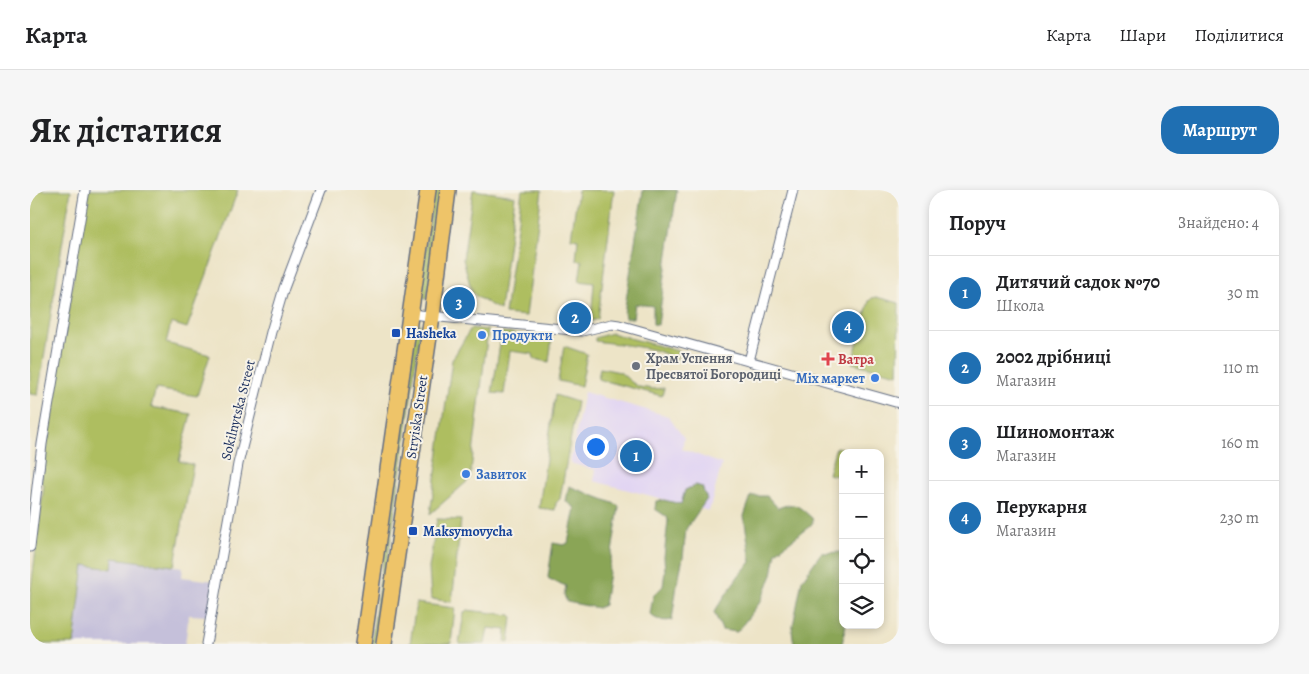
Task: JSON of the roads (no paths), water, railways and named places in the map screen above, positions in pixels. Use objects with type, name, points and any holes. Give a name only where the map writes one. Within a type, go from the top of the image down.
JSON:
[{"type":"main road","name":"Stryiska Street","points":[[363,644],[428,190]]},
{"type":"main road","name":"Stryiska Street","points":[[384,644],[432,316],[448,190]]},
{"type":"street","points":[[30,547],[35,477],[85,190]]},
{"type":"street","name":"Sokilnytska Street","points":[[206,644],[238,464],[269,340],[284,288],[321,190]]},
{"type":"street","points":[[749,361],[793,190]]},
{"type":"street","points":[[410,314],[582,331],[619,324],[899,403]]},
{"type":"place","name":"Шиномонтаж","points":[[459,303]]},
{"type":"place","name":"2002 дрібниці","points":[[575,318]]},
{"type":"place","name":"Перукарня","points":[[848,327]]},
{"type":"place","name":"Hasheka","points":[[396,333]]},
{"type":"place","name":"Продукти","points":[[482,335]]},
{"type":"place","name":"Ватра","points":[[828,359]]},
{"type":"place","name":"Храм Успення Пресвятої Богородиці","points":[[636,366]]},
{"type":"place","name":"Mix маркет","points":[[875,378]]},
{"type":"place","name":"Дитячий садок №70","points":[[636,456]]},
{"type":"place","name":"Завиток","points":[[466,474]]},
{"type":"place","name":"Maksymovycha","points":[[413,531]]}]
